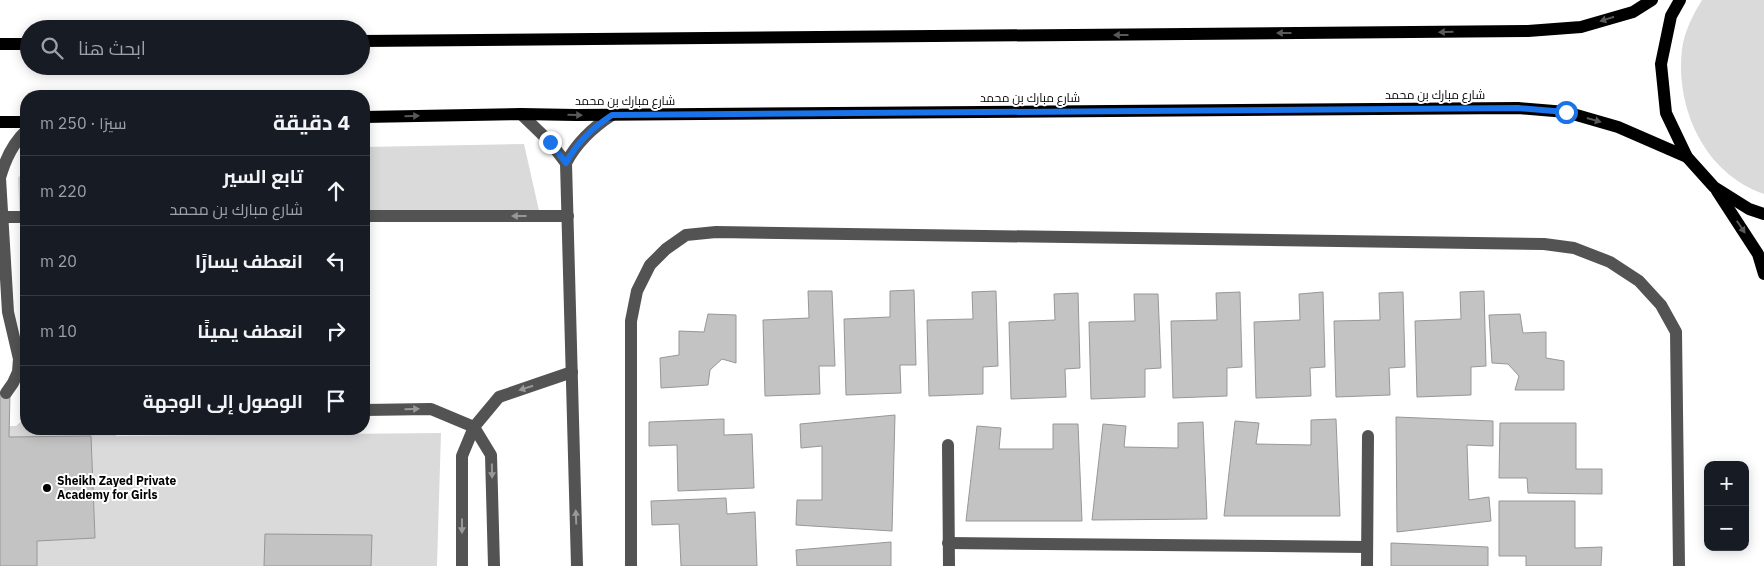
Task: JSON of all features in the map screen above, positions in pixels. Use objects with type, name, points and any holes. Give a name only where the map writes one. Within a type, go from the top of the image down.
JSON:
[{"type":"main road","points":[[370,41],[1528,31],[1581,27],[1633,12],[1652,0]]},
{"type":"main road","points":[[1680,0],[1671,16],[1661,64],[1666,113],[1687,157],[1714,187],[1758,254],[1764,274]]},
{"type":"main road","points":[[0,44],[20,44]]},
{"type":"main road","name":"شارع مبارك بن محمد","points":[[370,117],[521,114],[612,115],[1518,108],[1566,112],[1618,127],[1687,157]]},
{"type":"main road","points":[[0,122],[20,122]]},
{"type":"main road","points":[[1714,187],[1749,209],[1764,214]]},
{"type":"street","points":[[521,114],[550,142],[566,163]]},
{"type":"street","points":[[577,566],[566,163],[572,152],[590,131],[612,115]]},
{"type":"street","points":[[6,393],[18,372],[18,359],[4,312],[0,178],[5,162],[13,146],[20,138]]},
{"type":"street","points":[[370,216],[568,216]]},
{"type":"street","points":[[2,217],[20,217]]},
{"type":"street","points":[[631,566],[631,321],[637,291],[650,265],[666,249],[686,235],[716,232],[1544,244],[1574,248],[1610,262],[1639,281],[1660,305],[1676,332],[1679,566]]},
{"type":"street","points":[[462,566],[462,456],[474,427],[499,397],[572,372]]},
{"type":"street","points":[[370,410],[431,409],[474,427],[491,455],[494,566]]},
{"type":"street","points":[[1367,566],[1368,436]]},
{"type":"street","points":[[948,445],[949,566]]},
{"type":"street","points":[[948,543],[1367,547]]},
{"type":"shaded area","points":[[1702,0],[1764,0],[1764,194],[1743,184],[1725,171],[1710,155],[1698,136],[1689,116],[1681,72],[1682,49],[1689,24]]},
{"type":"shaded area","points":[[524,144],[540,215],[370,213],[370,147]]},
{"type":"shaded area","points":[[20,175],[20,224],[18,178]]},
{"type":"shaded area","points":[[20,422],[20,435],[370,435],[441,433],[437,566],[0,566],[0,426],[16,426]]},
{"type":"building","points":[[914,290],[916,365],[900,365],[901,393],[846,395],[844,319],[890,317],[890,291]]},
{"type":"building","points":[[808,291],[832,291],[835,366],[819,366],[820,394],[765,396],[763,320],[809,318]]},
{"type":"building","points":[[996,291],[998,366],[983,367],[983,394],[929,396],[927,320],[973,319],[972,292]]},
{"type":"building","points":[[1484,291],[1486,366],[1471,367],[1471,395],[1417,397],[1415,321],[1461,319],[1460,292]]},
{"type":"building","points":[[1240,292],[1242,367],[1227,368],[1227,396],[1173,398],[1171,321],[1217,320],[1216,293]]},
{"type":"building","points":[[1323,292],[1325,367],[1310,368],[1311,396],[1256,398],[1254,322],[1300,320],[1299,294]]},
{"type":"building","points":[[1403,292],[1405,367],[1389,368],[1390,395],[1336,397],[1334,321],[1380,320],[1379,293]]},
{"type":"building","points":[[1078,293],[1080,368],[1065,369],[1066,397],[1011,399],[1009,322],[1055,320],[1054,294]]},
{"type":"building","points":[[1134,294],[1158,294],[1161,368],[1145,369],[1145,397],[1091,399],[1089,322],[1135,321]]},
{"type":"building","points":[[708,314],[736,315],[736,363],[722,359],[710,370],[708,385],[661,388],[660,358],[679,355],[679,331],[704,332]]},
{"type":"building","points":[[1520,314],[1523,333],[1546,332],[1546,358],[1564,361],[1564,390],[1515,390],[1519,376],[1508,364],[1492,363],[1489,315]]},
{"type":"building","name":"Sheikh Zayed Private Academy for Girls","points":[[0,393],[10,393],[9,437],[91,436],[95,538],[37,541],[37,566],[0,566]]},
{"type":"building","points":[[895,415],[892,531],[796,525],[797,500],[822,500],[822,446],[801,448],[800,424]]},
{"type":"building","points":[[1396,417],[1493,421],[1493,446],[1467,445],[1469,500],[1489,497],[1491,521],[1397,532]]},
{"type":"building","points":[[724,419],[724,435],[752,434],[754,488],[678,491],[677,445],[649,446],[649,422]]},
{"type":"building","points":[[1336,419],[1340,516],[1224,516],[1235,421],[1259,423],[1256,444],[1311,445],[1311,420]]},
{"type":"building","points":[[1203,422],[1207,519],[1092,520],[1103,424],[1126,426],[1124,447],[1178,448],[1178,423]]},
{"type":"building","points":[[1500,423],[1576,423],[1576,469],[1602,469],[1602,494],[1528,493],[1527,478],[1499,478]]},
{"type":"building","points":[[1053,424],[1078,424],[1082,521],[966,521],[977,426],[1001,428],[999,449],[1053,449]]},
{"type":"building","points":[[726,498],[727,514],[755,512],[757,566],[681,566],[679,524],[652,525],[651,501]]},
{"type":"building","points":[[1499,501],[1575,501],[1575,548],[1602,547],[1601,566],[1526,566],[1526,556],[1499,556]]},
{"type":"building","points":[[265,534],[372,535],[371,566],[264,566]]},
{"type":"building","points":[[891,542],[891,566],[797,566],[796,550]]},
{"type":"building","points":[[1391,543],[1488,547],[1488,566],[1391,566]]},
{"type":"place","name":"Sheikh Zayed Private Academy for Girls","points":[[47,488]]},
{"type":"route","points":[[550,142],[566,163],[581,140],[600,122],[612,115],[1518,108],[1566,112]]}]
